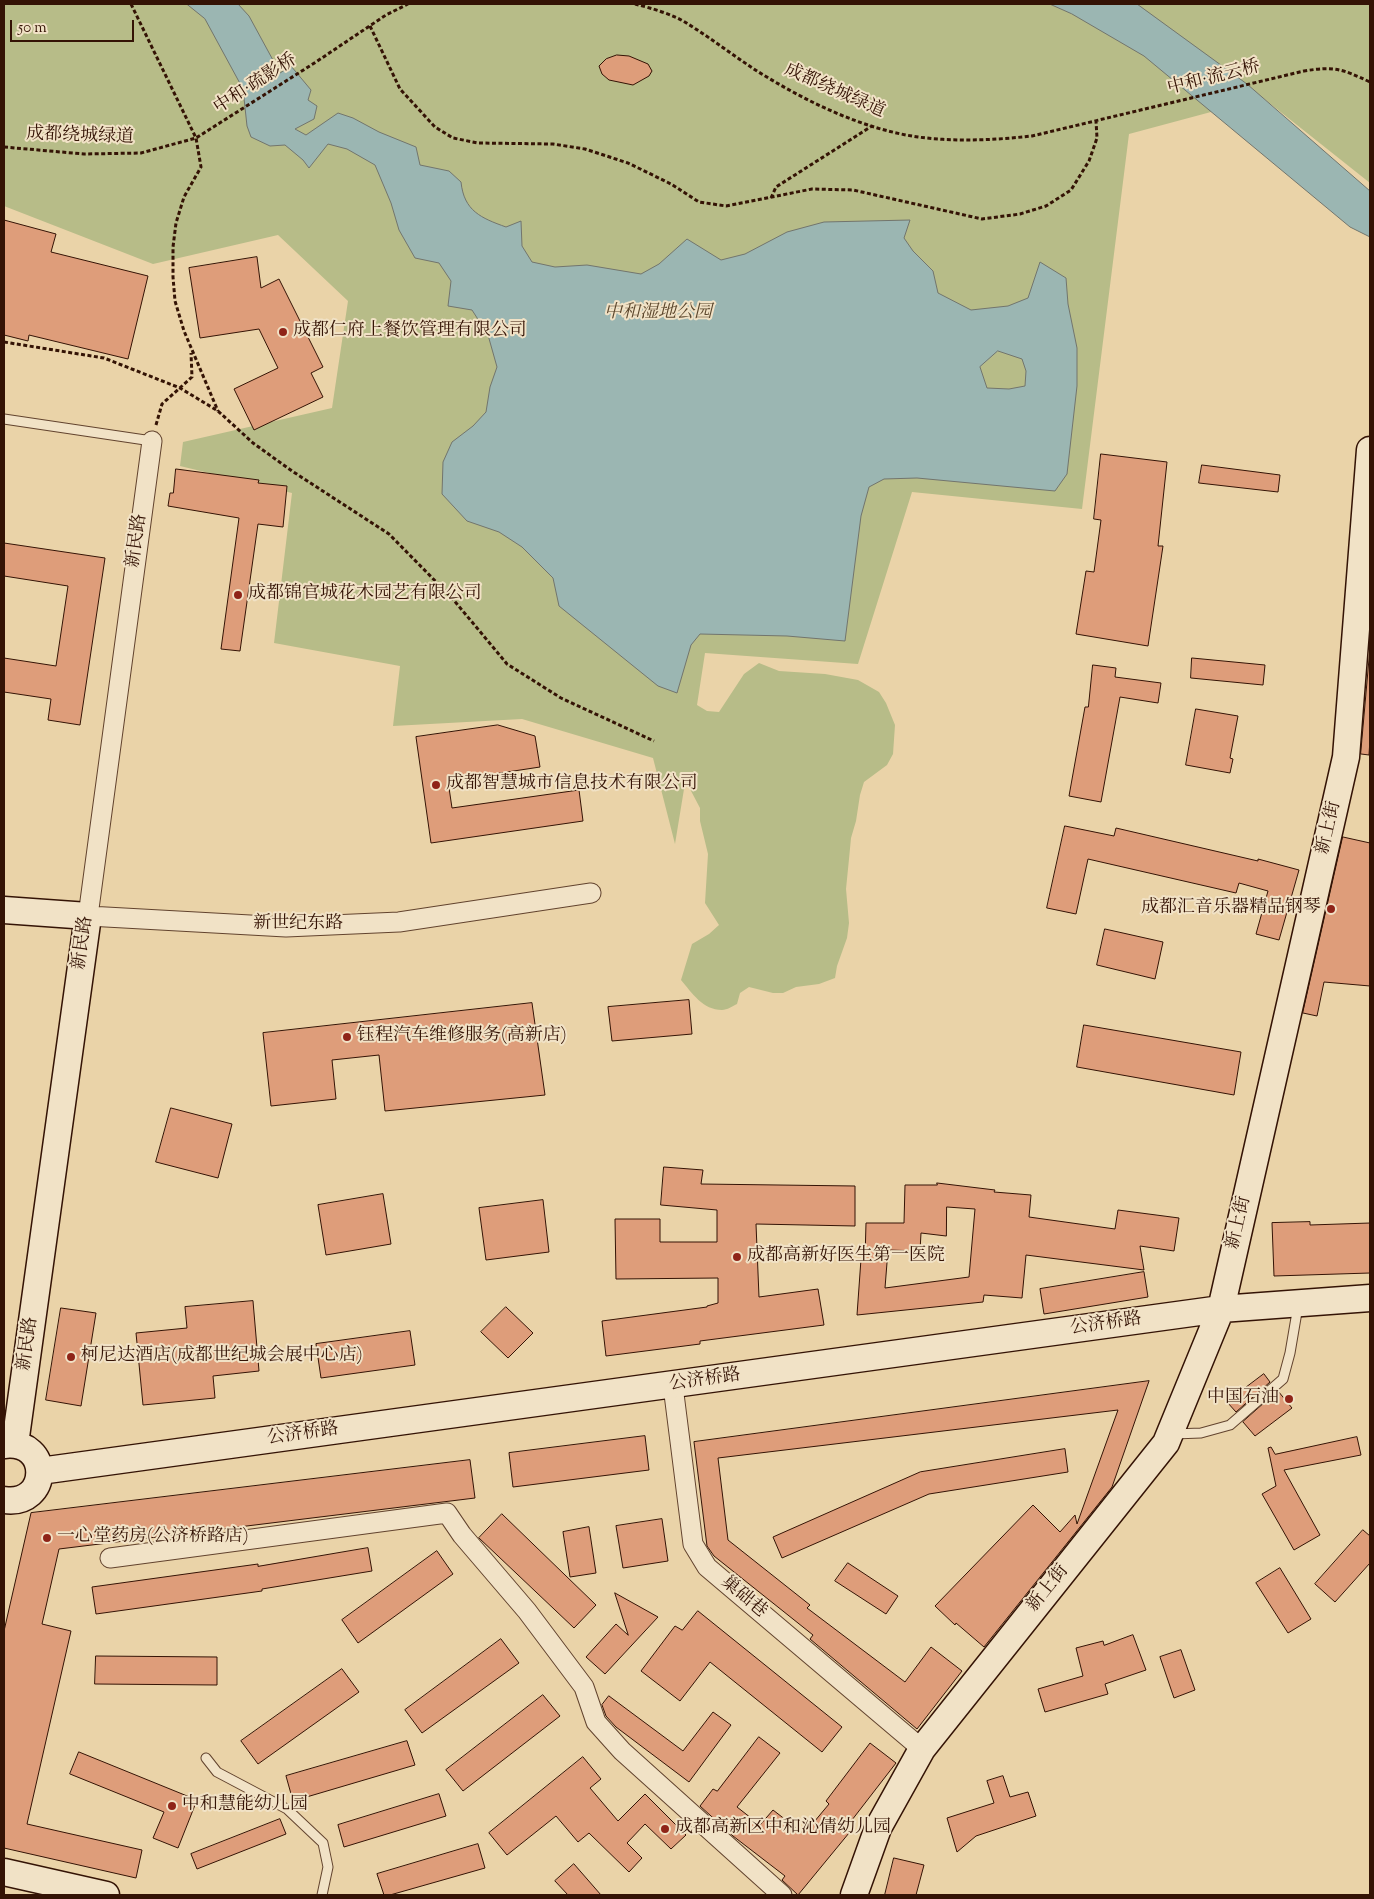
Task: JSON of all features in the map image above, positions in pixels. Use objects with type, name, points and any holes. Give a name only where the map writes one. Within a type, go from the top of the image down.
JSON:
[{"type":"main road","name":"新上街","points":[[854,1895],[878,1828],[922,1749],[1166,1443],[1221,1310],[1346,757],[1370,450]]},
{"type":"main road","name":"新世纪东路","points":[[4,910],[88,916]]},
{"type":"main road","name":"新民路","points":[[9,1445],[88,916]]},
{"type":"main road","name":"公济桥路","points":[[40,1471],[1221,1310],[1370,1298]]},
{"type":"main road","points":[[4,1500],[20,1500],[28,1496],[35,1490],[40,1471],[38,1461],[32,1453],[24,1447],[9,1445]]},
{"type":"main road","points":[[4,1872],[106,1895]]},
{"type":"street","name":"新民路","points":[[88,916],[152,441]]},
{"type":"street","name":"新世纪东路","points":[[88,916],[286,927],[390,923],[591,893]]},
{"type":"street","name":"巢础巷","points":[[673,1386],[693,1544],[707,1567],[922,1749]]},
{"type":"street","points":[[110,1558],[446,1513],[527,1611],[584,1687],[596,1722],[622,1751],[782,1895]]},
{"type":"lane","points":[[4,419],[152,441]]},
{"type":"lane","points":[[1170,1434],[1201,1433],[1230,1425],[1283,1379],[1299,1303]]},
{"type":"lane","points":[[206,1758],[217,1772],[287,1809],[323,1843],[328,1867],[322,1895]]},
{"type":"path","points":[[131,4],[196,138],[201,167],[184,197],[176,223],[173,247],[175,302],[191,350],[218,411]]},
{"type":"path","points":[[408,4],[370,26],[400,88],[435,127],[453,138],[478,143],[553,144],[584,149],[628,163],[671,184],[699,202],[726,206],[812,189],[853,190],[982,219],[1020,214],[1046,206],[1071,190],[1090,161],[1097,138],[1096,121]]},
{"type":"path","name":"成都绕城绿道","points":[[635,4],[687,23],[756,70],[801,96],[872,126],[918,137],[1002,139],[1032,136],[1129,113]]},
{"type":"path","name":"中和·疏影桥","points":[[211,130],[370,26]]},
{"type":"path","name":"中和·流云桥","points":[[1129,113],[1304,71],[1328,67],[1347,71],[1370,82]]},
{"type":"path","points":[[771,198],[776,187],[872,126]]},
{"type":"path","name":"成都绕城绿道","points":[[4,147],[84,154],[141,153],[196,138],[211,130]]},
{"type":"path","points":[[4,342],[104,358],[180,388],[218,411],[253,443],[389,534],[452,598],[507,664],[561,698],[654,741]]},
{"type":"path","points":[[152,441],[162,404],[192,377],[191,350]]},
{"type":"green space","name":"中和湿地公园","points":[[4,4],[1370,4],[1370,183],[1263,98],[1129,134],[1082,509],[912,492],[858,664],[705,653],[697,705],[707,711],[719,712],[744,674],[759,663],[779,671],[825,674],[858,680],[879,692],[895,725],[893,754],[887,765],[864,782],[860,795],[851,838],[846,889],[849,923],[847,938],[837,966],[835,978],[819,984],[796,987],[783,993],[773,993],[749,987],[740,993],[737,1004],[724,1010],[715,1009],[698,1000],[681,980],[692,944],[709,934],[719,925],[705,903],[708,854],[700,821],[700,808],[685,783],[675,844],[653,758],[522,719],[393,726],[400,666],[274,643],[292,493],[180,466],[183,442],[332,408],[348,301],[278,235],[153,264],[4,206]]},
{"type":"water","points":[[187,4],[238,4],[249,16],[280,73],[291,66],[311,90],[308,100],[317,106],[314,119],[295,129],[306,135],[338,113],[416,147],[420,165],[449,171],[461,182],[466,200],[475,212],[506,227],[521,221],[522,246],[532,262],[555,267],[587,265],[641,274],[659,264],[687,239],[721,260],[745,254],[787,232],[824,222],[910,220],[904,238],[913,251],[933,271],[938,293],[971,310],[1008,306],[1028,298],[1040,262],[1066,278],[1068,304],[1077,348],[1077,386],[1067,474],[1055,491],[917,478],[884,479],[869,487],[861,516],[845,641],[787,636],[700,634],[691,645],[677,693],[658,686],[559,606],[553,578],[522,547],[499,532],[467,521],[442,494],[443,462],[452,442],[473,426],[486,412],[490,387],[497,367],[488,335],[472,310],[448,306],[451,281],[439,263],[415,258],[399,230],[391,203],[375,165],[347,149],[328,144],[309,168],[303,160],[285,145],[270,146],[251,137],[247,126],[243,89],[205,19]],"holes":[[[998,351],[1022,359],[1026,371],[1025,386],[1009,389],[987,388],[980,367]]]},
{"type":"water","points":[[1050,4],[1137,4],[1247,84],[1370,191],[1370,237],[1350,227],[1144,56],[1072,14]]},
{"type":"building","points":[[617,55],[629,56],[648,64],[652,71],[649,76],[633,85],[609,80],[602,74],[599,66],[606,59]]},
{"type":"building","points":[[4,220],[56,234],[51,252],[148,276],[128,359],[29,335],[28,341],[4,335]]},
{"type":"building","name":"成都仁府上餐饮管理有限公司","points":[[257,257],[261,288],[279,279],[323,367],[311,373],[323,397],[254,430],[234,389],[278,368],[259,329],[200,338],[189,268]]},
{"type":"building","points":[[1101,454],[1167,462],[1158,546],[1163,546],[1148,646],[1076,634],[1086,571],[1094,572],[1101,520],[1094,519]]},
{"type":"building","points":[[1202,465],[1280,475],[1278,492],[1199,483]]},
{"type":"building","points":[[176,469],[259,480],[258,483],[287,486],[283,527],[258,524],[240,651],[221,649],[239,518],[168,506],[170,493],[173,493]]},
{"type":"building","points":[[4,543],[105,558],[80,725],[48,720],[51,699],[4,692],[4,658],[56,666],[68,586],[4,576]]},
{"type":"building","points":[[1370,648],[1370,739],[1369,755],[1361,754]]},
{"type":"building","points":[[1192,658],[1265,665],[1263,685],[1191,678]]},
{"type":"building","points":[[1093,665],[1116,668],[1115,677],[1161,683],[1158,703],[1120,697],[1101,802],[1069,796],[1085,707],[1088,707]]},
{"type":"building","points":[[1196,709],[1238,716],[1230,758],[1233,759],[1230,773],[1186,765]]},
{"type":"building","name":"成都智慧城市信息技术有限公司","points":[[498,725],[535,736],[540,767],[448,781],[452,808],[579,790],[583,821],[431,843],[416,737]]},
{"type":"building","points":[[1065,826],[1114,836],[1116,828],[1258,861],[1258,859],[1299,870],[1279,940],[1256,934],[1268,891],[1239,883],[1236,893],[1088,859],[1076,914],[1047,908]]},
{"type":"building","points":[[1343,837],[1370,843],[1370,986],[1324,982],[1317,1016],[1303,1013]]},
{"type":"building","points":[[1105,929],[1163,942],[1155,979],[1097,965]]},
{"type":"building","points":[[689,1000],[692,1034],[612,1041],[608,1007]]},
{"type":"building","points":[[532,1003],[545,1095],[385,1111],[379,1055],[332,1060],[336,1099],[271,1106],[263,1033]]},
{"type":"building","points":[[1084,1025],[1241,1052],[1234,1095],[1077,1067]]},
{"type":"building","points":[[171,1108],[232,1124],[218,1178],[156,1162]]},
{"type":"building","points":[[664,1167],[703,1170],[701,1184],[855,1186],[855,1226],[756,1224],[759,1297],[818,1289],[824,1325],[700,1341],[700,1344],[606,1356],[602,1321],[707,1307],[718,1303],[718,1278],[616,1279],[615,1219],[660,1219],[660,1242],[717,1242],[717,1210],[661,1205]]},
{"type":"building","points":[[937,1183],[995,1190],[994,1192],[1031,1195],[1029,1217],[1115,1229],[1118,1210],[1179,1218],[1174,1251],[1140,1246],[1144,1270],[1026,1255],[1022,1298],[984,1295],[983,1302],[857,1315],[861,1259],[865,1259],[866,1223],[904,1223],[905,1185],[937,1185]],"holes":[[[947,1207],[975,1209],[969,1277],[885,1288],[888,1250],[920,1251],[921,1233],[946,1236]]]},
{"type":"building","points":[[383,1194],[391,1244],[326,1255],[318,1205]]},
{"type":"building","points":[[543,1200],[549,1252],[486,1260],[479,1208]]},
{"type":"building","points":[[1310,1222],[1310,1225],[1370,1223],[1370,1273],[1274,1276],[1272,1223]]},
{"type":"building","points":[[1144,1272],[1148,1297],[1044,1314],[1040,1289]]},
{"type":"building","points":[[253,1301],[259,1371],[213,1376],[215,1398],[143,1405],[136,1333],[187,1328],[185,1307]]},
{"type":"building","points":[[506,1307],[533,1333],[508,1358],[481,1332]]},
{"type":"building","name":"柯尼达酒店(成都世纪城会展中心店)","points":[[61,1308],[96,1313],[81,1406],[46,1400]]},
{"type":"building","points":[[410,1331],[415,1365],[321,1378],[316,1344]]},
{"type":"building","points":[[1264,1374],[1270,1382],[1236,1412],[1227,1402]]},
{"type":"building","points":[[1149,1381],[1112,1487],[984,1647],[956,1623],[955,1625],[935,1606],[1033,1505],[1060,1532],[1075,1515],[1077,1524],[1118,1410],[718,1458],[728,1540],[810,1605],[807,1608],[905,1682],[931,1647],[962,1671],[917,1729],[810,1639],[813,1635],[714,1556],[707,1546],[694,1442]]},
{"type":"building","points":[[1278,1391],[1292,1408],[1255,1436],[1243,1422]]},
{"type":"building","points":[[645,1436],[649,1470],[513,1487],[509,1453]]},
{"type":"building","points":[[1357,1437],[1361,1455],[1284,1470],[1320,1535],[1294,1550],[1262,1494],[1276,1486],[1268,1448],[1271,1447],[1275,1454]]},
{"type":"building","points":[[1065,1449],[1068,1472],[929,1494],[782,1558],[773,1537],[920,1472]]},
{"type":"building","points":[[470,1460],[475,1498],[59,1549],[42,1624],[71,1631],[27,1824],[142,1850],[136,1878],[4,1848],[4,1631],[31,1513]]},
{"type":"building","points":[[502,1514],[596,1605],[574,1628],[479,1538]]},
{"type":"building","points":[[662,1519],[668,1561],[623,1568],[616,1526]]},
{"type":"building","points":[[589,1527],[596,1573],[570,1577],[563,1532]]},
{"type":"building","points":[[1363,1530],[1370,1536],[1370,1563],[1335,1602],[1315,1584]]},
{"type":"building","points":[[368,1548],[372,1571],[262,1589],[262,1591],[96,1614],[92,1587],[258,1564],[258,1566]]},
{"type":"building","points":[[437,1551],[453,1574],[358,1643],[342,1620]]},
{"type":"building","points":[[848,1563],[898,1596],[886,1614],[835,1581]]},
{"type":"building","points":[[1280,1568],[1311,1619],[1288,1633],[1256,1583]]},
{"type":"building","points":[[615,1593],[658,1617],[605,1674],[586,1657],[616,1624],[628,1635]]},
{"type":"building","points":[[698,1611],[842,1727],[822,1752],[710,1662],[680,1701],[641,1671],[675,1626],[682,1630]]},
{"type":"building","points":[[1133,1635],[1146,1670],[1105,1684],[1108,1694],[1045,1712],[1038,1689],[1083,1676],[1076,1648],[1103,1641],[1104,1645]]},
{"type":"building","points":[[501,1639],[519,1663],[422,1733],[405,1710]]},
{"type":"building","points":[[1181,1650],[1195,1690],[1174,1698],[1160,1657]]},
{"type":"building","points":[[96,1656],[217,1657],[217,1685],[95,1684]]},
{"type":"building","points":[[342,1669],[359,1692],[258,1764],[241,1741]]},
{"type":"building","points":[[543,1695],[560,1716],[463,1791],[446,1770]]},
{"type":"building","points":[[609,1696],[683,1751],[713,1712],[731,1725],[689,1782],[616,1727],[606,1716],[602,1705]]},
{"type":"building","points":[[759,1737],[780,1753],[737,1807],[760,1825],[773,1810],[804,1834],[829,1804],[826,1801],[870,1743],[896,1763],[845,1829],[849,1833],[798,1895],[782,1880],[785,1876],[733,1836],[700,1806],[713,1789],[717,1791]]},
{"type":"building","points":[[407,1741],[415,1765],[293,1801],[286,1776]]},
{"type":"building","name":"中和慧能幼儿园","points":[[79,1752],[197,1800],[178,1848],[153,1838],[164,1812],[70,1774]]},
{"type":"building","points":[[583,1757],[601,1779],[590,1788],[618,1821],[645,1794],[686,1835],[671,1849],[645,1824],[627,1843],[642,1858],[629,1872],[589,1833],[578,1842],[556,1816],[507,1855],[489,1833]]},
{"type":"building","points":[[1003,1776],[1010,1797],[1028,1792],[1036,1816],[976,1836],[957,1852],[947,1818],[994,1803],[987,1781]]},
{"type":"building","points":[[439,1794],[446,1816],[344,1847],[338,1825]]},
{"type":"building","points":[[280,1819],[286,1834],[197,1869],[191,1854]]},
{"type":"building","points":[[478,1844],[485,1868],[390,1895],[384,1895],[377,1874]]},
{"type":"building","points":[[894,1858],[924,1865],[916,1895],[885,1895]]},
{"type":"building","points":[[574,1864],[601,1895],[568,1895],[555,1881]]},
{"type":"place","name":"成都仁府上餐饮管理有限公司","points":[[283,332]]},
{"type":"place","name":"成都锦官城花木园艺有限公司","points":[[238,595]]},
{"type":"place","name":"成都智慧城市信息技术有限公司","points":[[436,785]]},
{"type":"place","name":"成都汇音乐器精品钢琴","points":[[1331,909]]},
{"type":"place","name":"钰程汽车维修服务(高新店)","points":[[347,1037]]},
{"type":"place","name":"成都高新好医生第一医院","points":[[737,1257]]},
{"type":"place","name":"柯尼达酒店(成都世纪城会展中心店)","points":[[71,1357]]},
{"type":"place","name":"中国石油","points":[[1289,1399]]},
{"type":"place","name":"一心堂药房(公济桥路店)","points":[[47,1538]]},
{"type":"place","name":"中和慧能幼儿园","points":[[172,1806]]},
{"type":"place","name":"成都高新区中和沁倩幼儿园","points":[[665,1829]]}]
